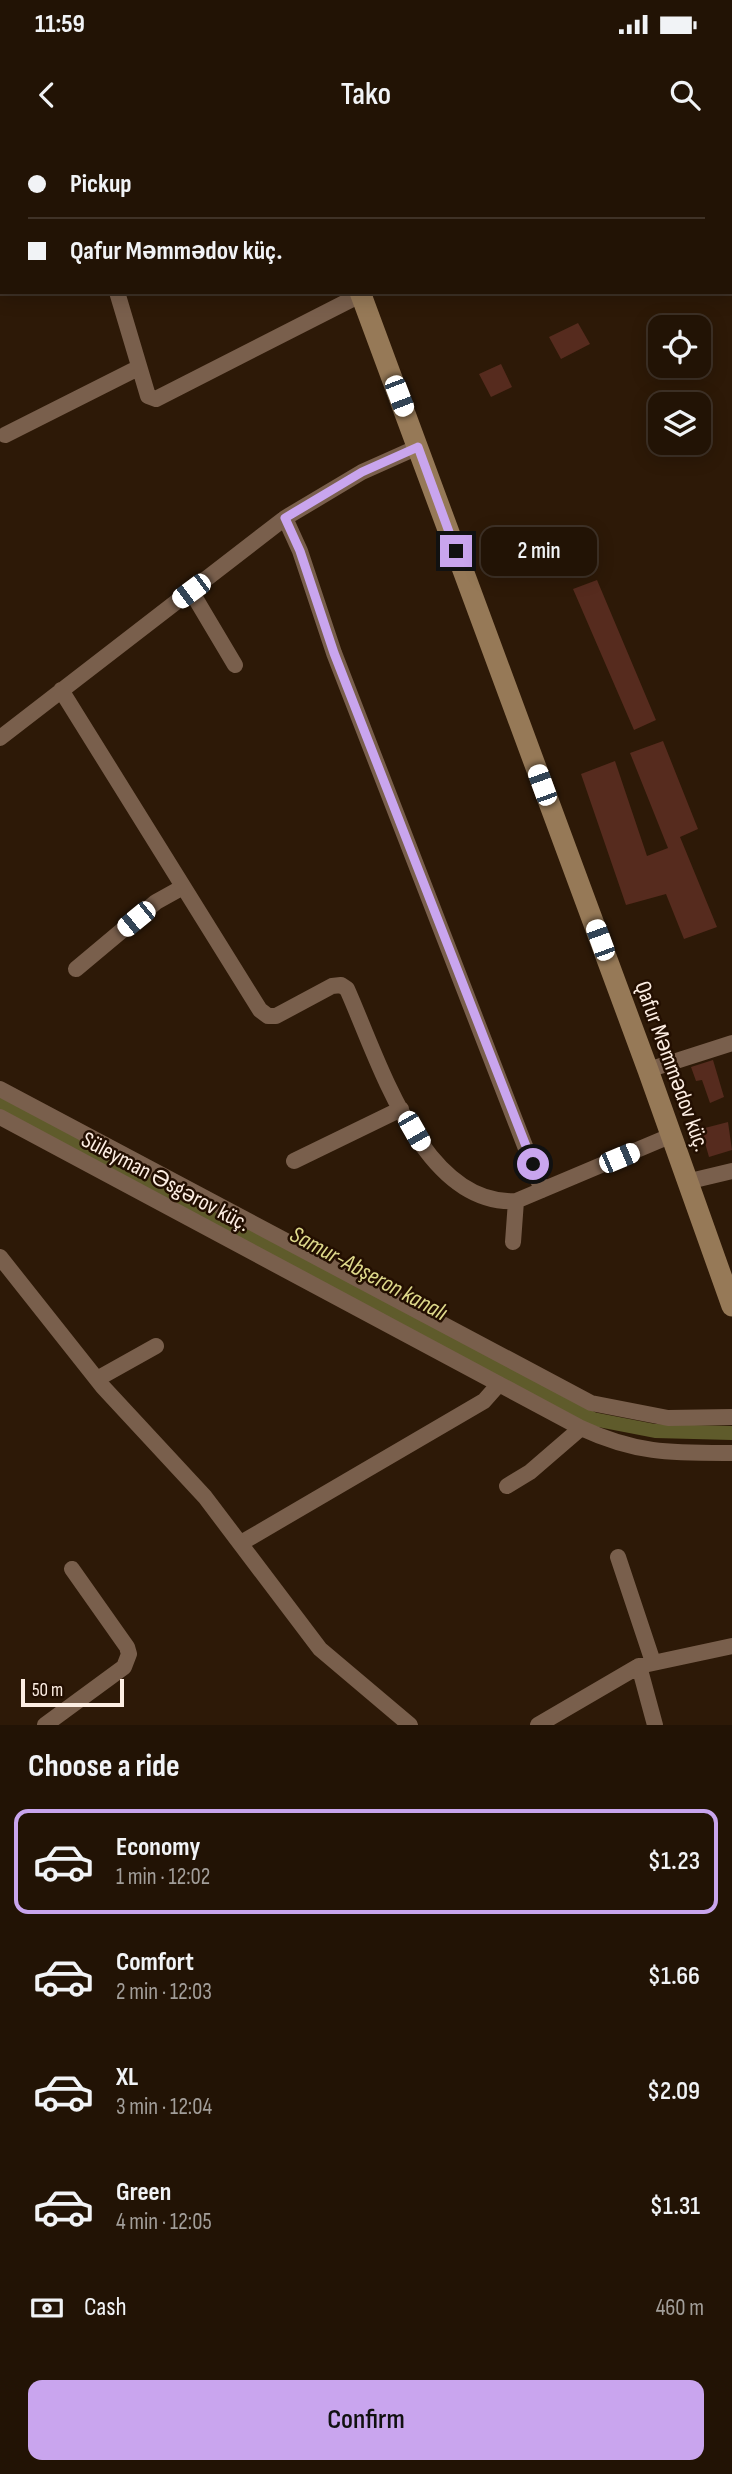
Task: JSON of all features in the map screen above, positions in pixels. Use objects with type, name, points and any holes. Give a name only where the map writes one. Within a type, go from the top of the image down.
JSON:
[{"type":"street","points":[[118,294],[148,396],[156,400],[360,294]]},
{"type":"street","name":"Qafur Məmmədov küç.","points":[[362,294],[731,1301]]},
{"type":"street","points":[[5,435],[138,368]]},
{"type":"street","points":[[0,738],[285,518],[362,472],[418,447]]},
{"type":"street","points":[[285,518],[300,551],[334,653],[542,1190]]},
{"type":"street","points":[[191,591],[235,665]]},
{"type":"street","points":[[61,690],[260,1010],[268,1016],[285,1013],[332,986],[341,985],[347,989],[401,1109],[427,1153],[444,1174],[463,1188],[489,1201],[516,1201],[670,1136]]},
{"type":"street","points":[[76,969],[156,902],[183,887]]},
{"type":"street","points":[[648,1070],[732,1043]]},
{"type":"street","name":"Süleyman Əsgərov küç.","points":[[0,1090],[591,1403],[668,1418],[732,1417]]},
{"type":"street","points":[[294,1161],[401,1109]]},
{"type":"street","name":"Süleyman Əsgərov küç.","points":[[0,1117],[581,1429],[626,1447],[648,1451],[732,1453]]},
{"type":"street","points":[[686,1182],[732,1171]]},
{"type":"street","points":[[513,1242],[516,1201]]},
{"type":"street","points":[[0,1257],[97,1379],[205,1497],[320,1649],[410,1725]]},
{"type":"street","points":[[97,1379],[156,1346]]},
{"type":"street","points":[[241,1544],[484,1401],[499,1384]]},
{"type":"street","points":[[507,1486],[530,1472],[581,1429]]},
{"type":"street","points":[[618,1557],[646,1664],[655,1725]]},
{"type":"street","points":[[45,1725],[124,1667],[129,1654],[127,1647],[72,1569]]},
{"type":"street","points":[[538,1725],[646,1664],[732,1646]]},
{"type":"building","points":[[578,323],[590,344],[561,359],[549,337]]},
{"type":"building","points":[[501,364],[512,387],[491,397],[479,374]]},
{"type":"building","points":[[597,580],[656,720],[634,730],[573,589]]},
{"type":"building","points":[[663,741],[698,829],[680,837],[717,927],[684,939],[666,894],[626,905],[581,774],[615,761],[647,856],[668,848],[630,753]]},
{"type":"building","points":[[713,1060],[724,1097],[710,1103],[702,1080],[696,1081],[691,1067]]},
{"type":"building","points":[[728,1122],[732,1150],[709,1157],[701,1129]]},
{"type":"waterway","name":"Samur-Abşeron kanalı","points":[[0,1102],[593,1419],[655,1431],[732,1433]]},
{"type":"route","points":[[456,551],[418,447],[362,472],[285,518],[295,537],[334,653],[533,1164]]}]
